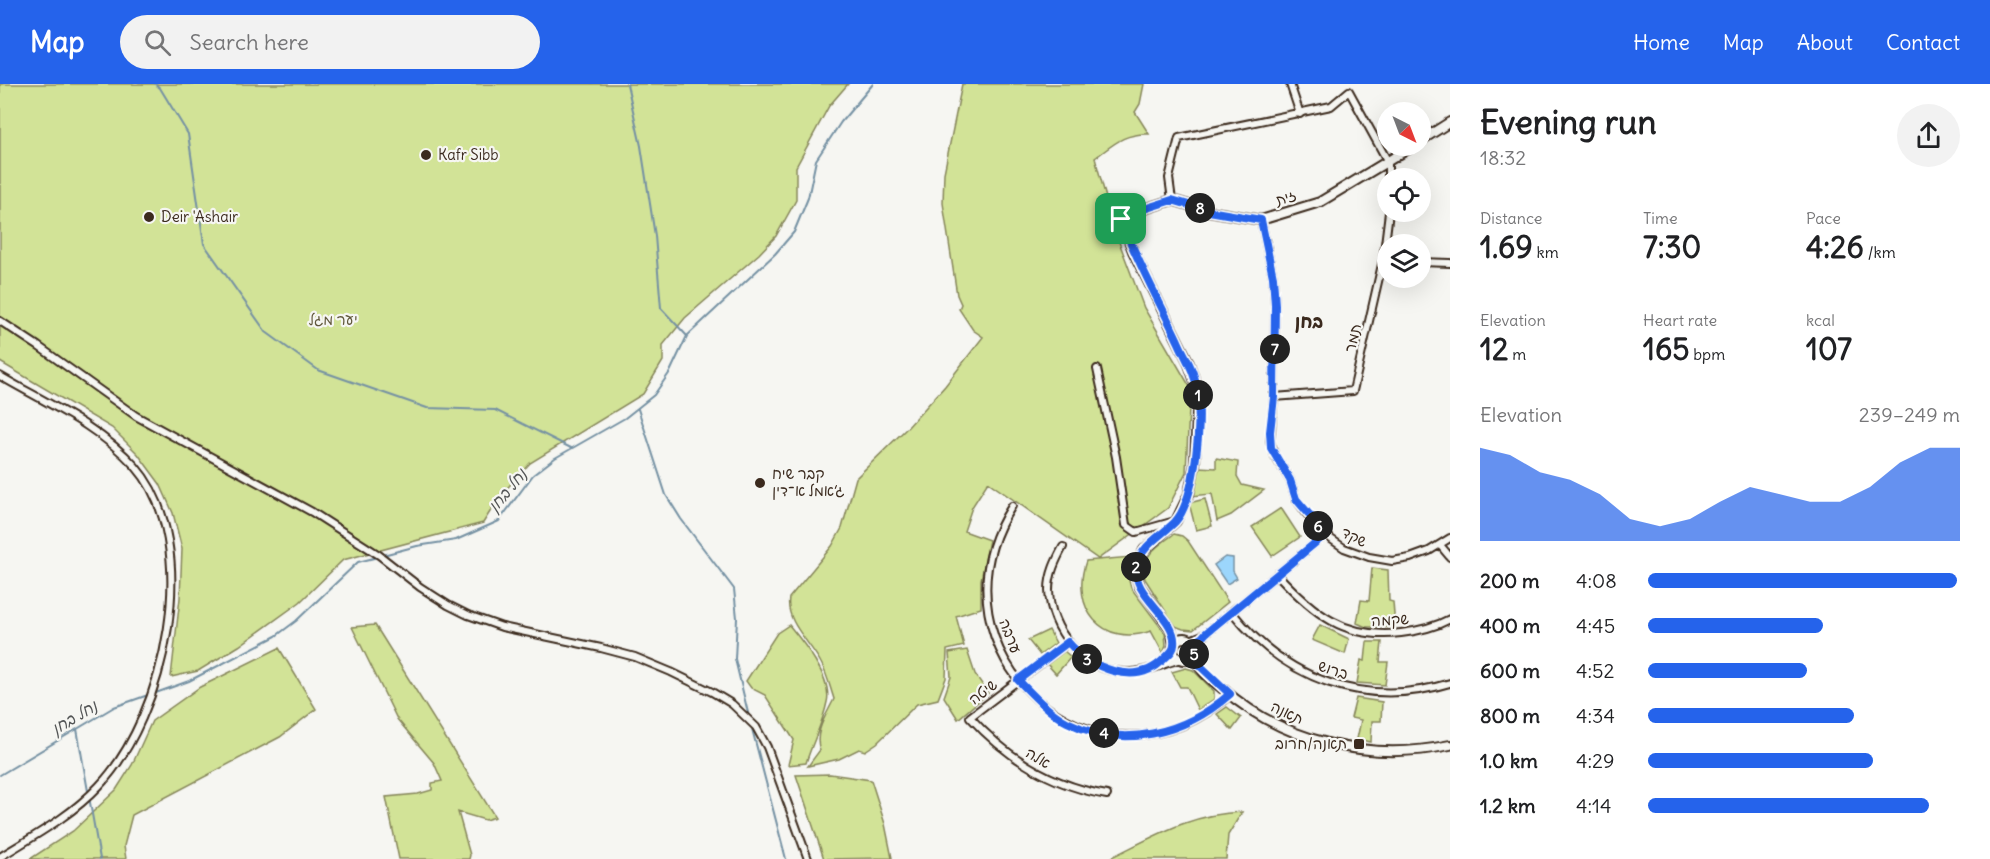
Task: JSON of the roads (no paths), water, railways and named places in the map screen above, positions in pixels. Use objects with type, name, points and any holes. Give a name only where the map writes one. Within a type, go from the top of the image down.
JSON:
[{"type":"street","points":[[1290,84],[1300,114]]},
{"type":"street","points":[[1194,651],[1187,639],[1171,630],[1140,587],[1135,570],[1144,549],[1176,521],[1186,502],[1194,475],[1197,390],[1188,361],[1133,252],[1121,219],[1172,200],[1169,178],[1179,138],[1331,106],[1349,91],[1352,84]]},
{"type":"street","points":[[1349,91],[1388,162],[1388,168]]},
{"type":"street","points":[[1431,134],[1450,122]]},
{"type":"street","name":"זית","points":[[1172,200],[1209,211],[1261,220],[1320,202],[1397,156]]},
{"type":"street","name":"שקד","points":[[1261,220],[1275,298],[1271,448],[1290,480],[1296,499],[1337,544],[1369,557],[1389,561],[1417,556],[1450,538]]},
{"type":"street","points":[[1431,262],[1450,263]]},
{"type":"street","name":"תמר","points":[[1274,397],[1353,391],[1378,288]]},
{"type":"street","points":[[0,321],[136,416],[312,512],[379,555],[420,587],[448,605],[502,627],[635,657],[671,672],[732,704],[749,718],[767,747],[808,859]]},
{"type":"street","points":[[1097,369],[1116,457],[1126,525],[1136,532],[1176,521]]},
{"type":"street","points":[[0,376],[75,418],[111,444],[135,467],[149,486],[160,511],[169,549],[171,577],[170,612],[164,656],[157,683],[120,761],[100,786],[82,802],[59,820],[0,857]]},
{"type":"street","name":"ערבה","points":[[1012,506],[993,546],[987,572],[988,608],[995,638],[1005,660],[1018,680],[1048,709],[1066,721],[1091,730],[1138,736],[1176,729],[1211,711],[1230,694]]},
{"type":"street","points":[[1063,547],[1052,570],[1049,591],[1053,613],[1068,642],[1086,659],[1108,670],[1131,673],[1184,659],[1194,651],[1206,633],[1326,534]]},
{"type":"street","points":[[1440,545],[1450,557]]},
{"type":"street","name":"שקמה","points":[[1277,574],[1315,611],[1340,626],[1354,631],[1378,635],[1390,634],[1427,628],[1450,619]]},
{"type":"street","name":"ברוש","points":[[1232,612],[1246,630],[1274,654],[1305,674],[1332,684],[1358,690],[1390,693],[1426,689],[1450,683]]},
{"type":"street","points":[[1171,630],[1175,655],[1184,659]]},
{"type":"street","points":[[1157,666],[1178,640],[1206,633]]},
{"type":"street","name":"שיטה","points":[[970,717],[1068,642]]},
{"type":"street","name":"תאנה","points":[[1194,651],[1200,666]]},
{"type":"street","name":"תאנה","points":[[1184,659],[1200,666],[1230,694],[1254,712],[1284,728],[1342,747],[1399,752],[1450,745]]},
{"type":"street","name":"אלה","points":[[970,717],[997,744],[1041,775],[1074,788],[1107,795]]},
{"type":"water","points":[[1225,557],[1233,558],[1233,571],[1237,578],[1227,584],[1214,565]]},
{"type":"waterway","points":[[155,84],[160,88],[188,134],[204,244],[266,332],[318,370],[427,408],[495,410],[571,448]]},
{"type":"waterway","points":[[627,84],[641,146],[655,236],[661,308],[687,336]]},
{"type":"waterway","name":"נחל בחן","points":[[383,555],[417,546],[456,540],[499,521],[533,475],[555,458],[625,418],[654,395],[670,372],[687,336],[775,254],[794,232],[808,198],[816,160],[841,122],[873,84]]},
{"type":"waterway","points":[[638,409],[666,495],[681,519],[734,589],[737,618],[735,659],[749,717]]},
{"type":"waterway","name":"נחל בחן","points":[[153,694],[189,681],[276,636],[296,621],[358,562],[378,557]]},
{"type":"waterway","name":"נחל בחן","points":[[0,775],[114,707],[148,695]]},
{"type":"waterway","points":[[751,725],[786,859]]},
{"type":"waterway","points":[[77,729],[100,859]]},
{"type":"place","name":"Kafr Sibb","points":[[426,155]]},
{"type":"place","name":"Deir 'Ashair","points":[[149,217]]},
{"type":"place","name":"קבר שיח ג׳אמל א־דין","points":[[760,483]]},
{"type":"place","name":"תאנה/חרוב","points":[[1359,744]]},
{"type":"district","name":"בחן","points":[[1309,322]]},
{"type":"park label","name":"יער מגל","points":[[333,320]]}]
